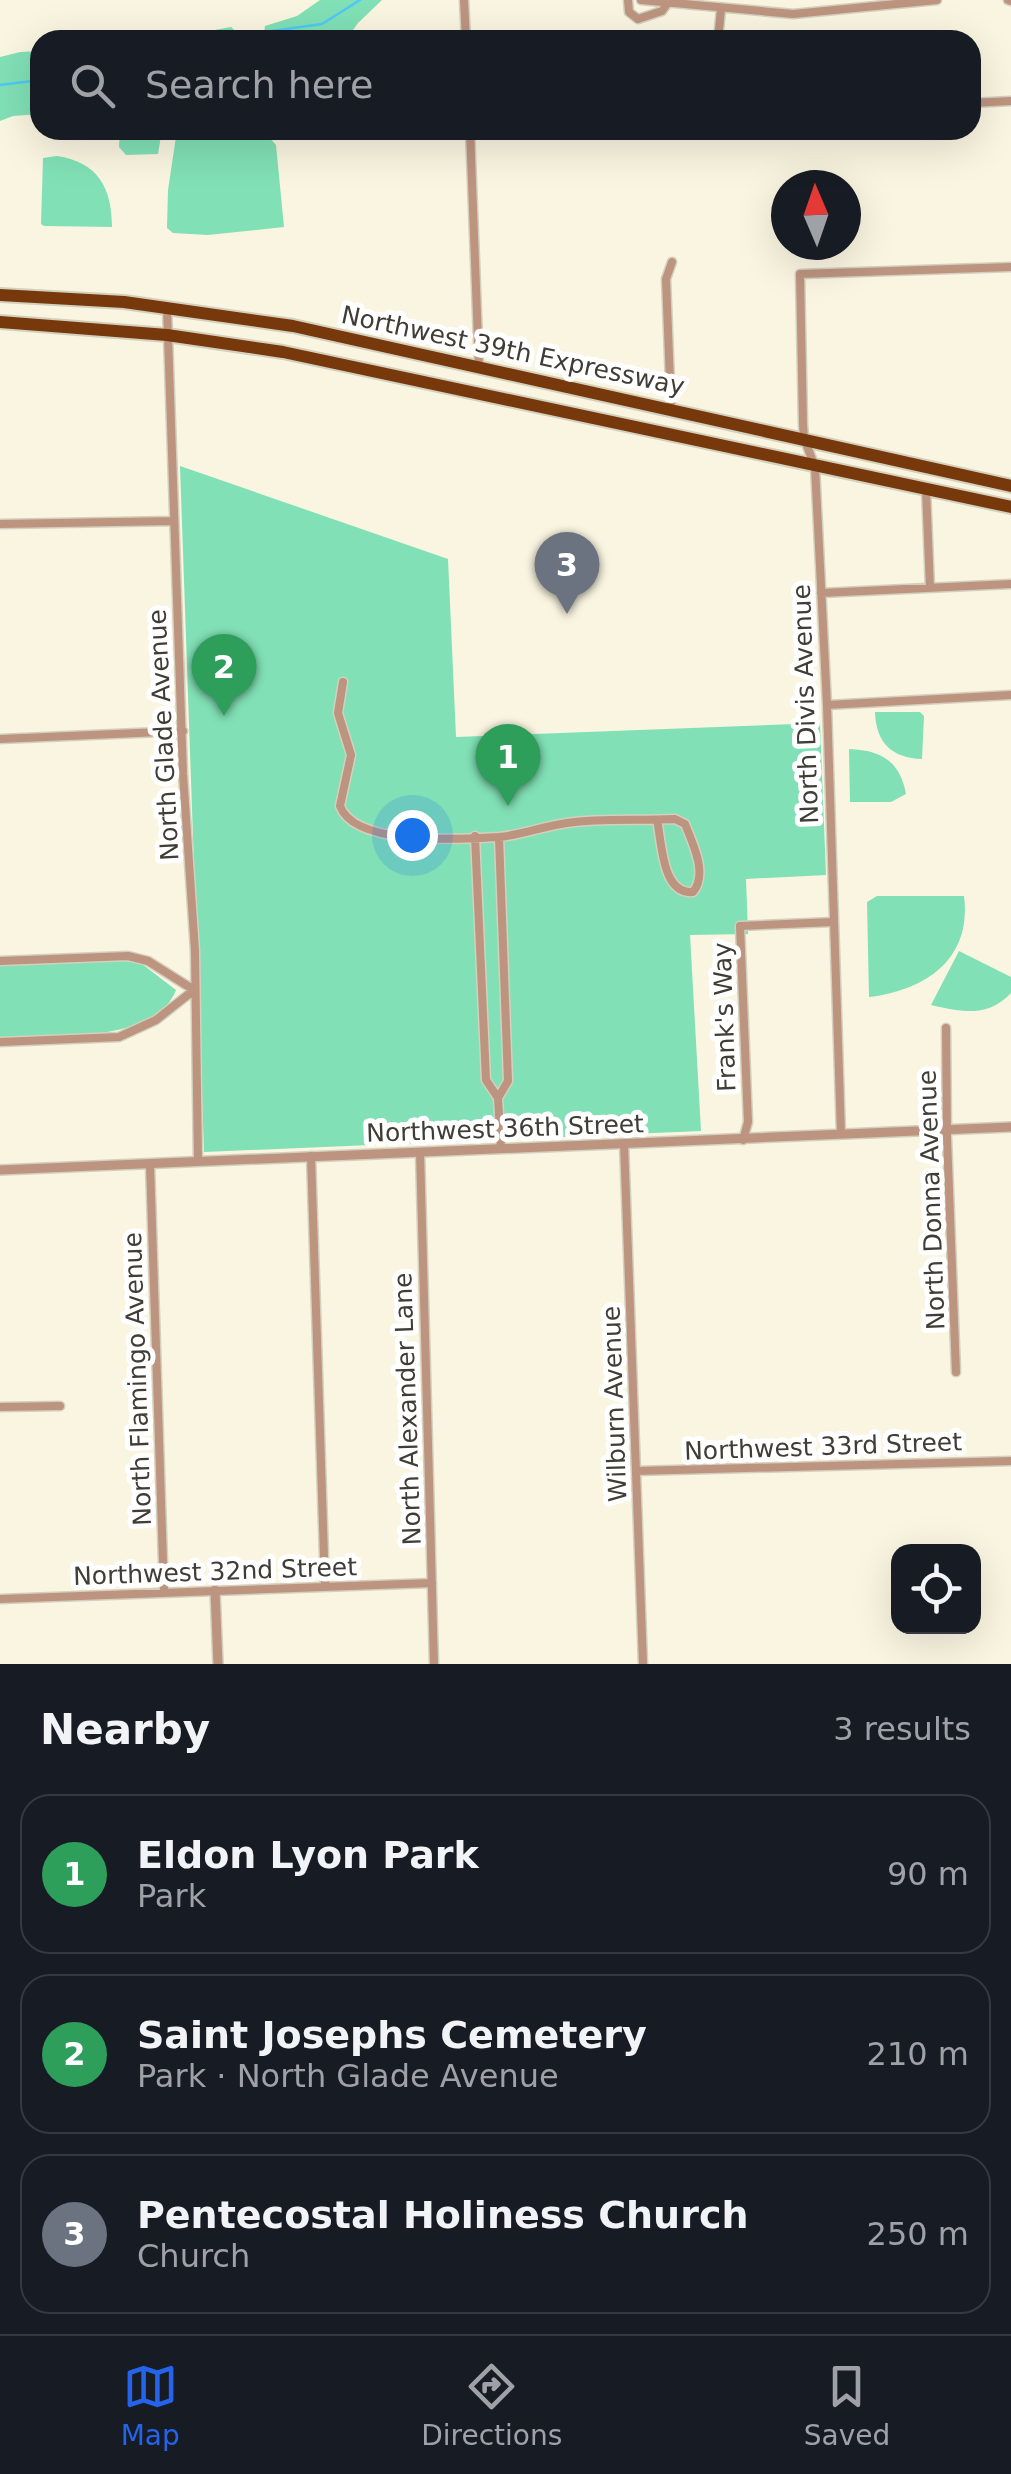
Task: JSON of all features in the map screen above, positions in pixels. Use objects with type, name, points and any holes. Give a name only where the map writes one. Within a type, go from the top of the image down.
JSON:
[{"type":"highway","name":"Northwest 39th Expressway","points":[[0,296],[167,307],[293,326],[1011,486]]},
{"type":"highway","name":"Northwest 39th Expressway","points":[[0,322],[167,335],[282,352],[1011,507]]},
{"type":"highway","points":[[475,393],[479,366]]},
{"type":"highway","points":[[564,413],[572,386]]},
{"type":"street","points":[[464,0],[466,30]]},
{"type":"street","points":[[628,0],[629,12],[638,19],[662,11],[668,4]]},
{"type":"street","points":[[641,0],[814,13],[937,0]]},
{"type":"street","points":[[719,30],[721,9]]},
{"type":"street","points":[[981,103],[1011,101]]},
{"type":"street","points":[[470,140],[479,366]]},
{"type":"street","points":[[671,408],[666,279],[672,262]]},
{"type":"street","name":"North Divis Avenue","points":[[842,1134],[828,705],[816,467],[804,438],[800,274],[1011,267]]},
{"type":"street","name":"North Glade Avenue","points":[[167,307],[173,521],[195,951],[198,1161]]},
{"type":"street","points":[[926,489],[930,588]]},
{"type":"street","points":[[0,524],[173,521]]},
{"type":"street","points":[[821,593],[1011,584]]},
{"type":"street","points":[[343,682],[338,713],[351,755],[340,806],[350,821],[368,830],[405,837],[499,836],[567,823],[675,819],[685,824],[701,875],[694,892],[677,889],[670,879],[657,820]]},
{"type":"street","points":[[828,705],[1011,695]]},
{"type":"street","points":[[0,739],[183,731]]},
{"type":"street","points":[[475,836],[486,1080],[498,1098],[502,1148]]},
{"type":"street","points":[[498,1098],[508,1081],[499,836]]},
{"type":"street","name":"Frank's Way","points":[[743,1140],[748,1122],[740,926],[833,922]]},
{"type":"street","points":[[0,961],[128,956],[148,961],[194,990],[156,1020],[119,1037],[0,1042]]},
{"type":"street","points":[[480,956],[503,956]]},
{"type":"street","name":"North Donna Avenue","points":[[946,1028],[956,1372]]},
{"type":"street","name":"Northwest 36th Street","points":[[0,1170],[1011,1128]]},
{"type":"street","name":"Wilburn Avenue","points":[[624,1143],[643,1664]]},
{"type":"street","name":"North Alexander Lane","points":[[420,1152],[434,1664]]},
{"type":"street","points":[[311,1156],[325,1587]]},
{"type":"street","name":"North Flamingo Avenue","points":[[150,1164],[164,1592]]},
{"type":"street","points":[[0,1408],[60,1406]]},
{"type":"street","name":"Northwest 33rd Street","points":[[636,1472],[1011,1461]]},
{"type":"street","name":"Northwest 32nd Street","points":[[0,1599],[432,1583]]},
{"type":"street","points":[[215,1590],[218,1664]]},
{"type":"green space","points":[[320,0],[382,0],[353,30],[264,30],[265,26],[297,16]]},
{"type":"green space","points":[[30,52],[30,115],[0,121],[0,57]]},
{"type":"green space","points":[[119,140],[160,140],[158,154],[126,155],[119,147]]},
{"type":"green space","points":[[176,140],[272,140],[276,145],[284,227],[208,235],[173,233],[167,228]]},
{"type":"green space","points":[[57,156],[83,164],[100,179],[109,200],[112,227],[41,224],[43,158]]},
{"type":"green space","points":[[180,466],[448,559],[456,737],[820,723],[826,875],[746,879],[748,934],[690,935],[701,1131],[204,1152]]},
{"type":"green space","points":[[875,712],[920,712],[924,716],[922,759],[902,756],[888,747],[879,732]]},
{"type":"green space","points":[[849,749],[887,759],[899,773],[906,794],[891,802],[850,802]]},
{"type":"green space","points":[[877,896],[964,896],[965,918],[961,937],[941,968],[909,987],[869,997],[867,902]]},
{"type":"green space","points":[[959,951],[1011,977],[1011,993],[983,1010],[931,1005]]},
{"type":"green space","points":[[115,959],[142,964],[176,990],[164,1008],[124,1029],[71,1036],[0,1037],[0,966]]},
{"type":"waterway","points":[[279,30],[322,24],[360,0]]},
{"type":"waterway","points":[[0,85],[30,81]]},
{"type":"place","name":"Pentecostal Holiness Church","points":[[567,614]]},
{"type":"place","name":"Saint Josephs Cemetery","points":[[224,716]]},
{"type":"place","name":"Eldon Lyon Park","points":[[508,806]]}]
